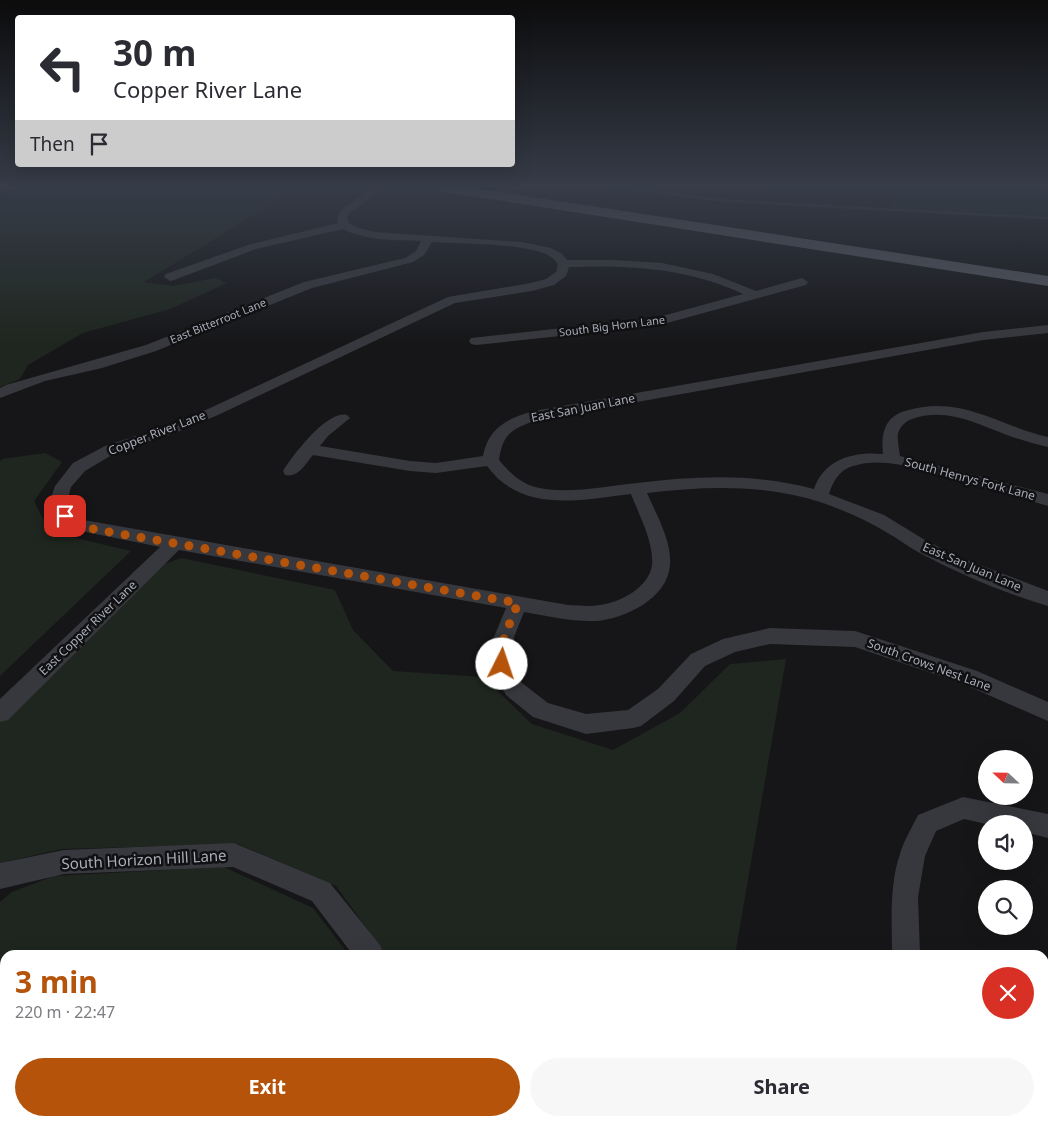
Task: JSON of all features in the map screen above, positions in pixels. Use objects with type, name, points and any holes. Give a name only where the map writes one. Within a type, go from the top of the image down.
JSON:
[{"type":"main road","points":[[779,240],[1048,281]]},
{"type":"street","points":[[170,277],[252,247],[283,240]]},
{"type":"street","name":"East Bitterroot Lane","points":[[0,394],[11,388],[41,378],[97,365],[151,348],[308,285],[409,260],[420,253],[427,240]]},
{"type":"street","points":[[452,240],[522,244],[547,250],[558,255],[564,264],[619,262],[663,265],[702,274],[737,286],[755,295]]},
{"type":"street","name":"Copper River Lane","points":[[564,264],[562,273],[550,282],[532,287],[452,300],[214,412],[169,430],[111,449],[79,467],[62,486],[57,507],[72,524],[98,530],[568,612],[599,613],[630,605],[653,585],[661,566],[658,548],[638,488]]},
{"type":"street","name":"South Big Horn Lane","points":[[476,341],[656,322],[802,282]]},
{"type":"street","name":"East San Juan Lane","points":[[1048,329],[983,336],[534,416],[507,426],[493,442],[491,460],[499,472],[514,484],[538,493],[571,495],[716,482],[754,483],[820,496],[838,501],[870,516],[923,547],[978,572],[1048,599]]},
{"type":"street","points":[[892,459],[890,434],[898,420],[916,411],[941,409],[970,414],[1029,437],[1048,442]]},
{"type":"street","points":[[292,471],[322,433],[342,418]]},
{"type":"street","points":[[308,449],[410,466],[436,468],[491,460]]},
{"type":"street","name":"South Henrys Fork Lane","points":[[820,496],[828,477],[842,465],[864,458],[892,459],[1048,500]]},
{"type":"street","name":"East Copper River Lane","points":[[0,713],[175,543]]},
{"type":"street","name":"South Crows Nest Lane","points":[[518,603],[504,637],[502,664],[514,689],[541,710],[586,724],[633,719],[666,695],[698,660],[730,644],[770,636],[855,639],[969,678],[1048,712]]},
{"type":"street","points":[[906,950],[906,897],[912,855],[927,823],[964,808],[1048,826]]},
{"type":"street","name":"South Horizon Hill Lane","points":[[0,876],[64,862],[234,855],[321,892],[366,950]]},
{"type":"shaded area","points":[[0,240],[214,240],[144,282],[173,286],[215,278],[227,283],[170,309],[83,333],[28,365],[20,379],[0,387]]},
{"type":"shaded area","points":[[45,453],[62,462],[34,501],[50,532],[131,551],[0,676],[0,461],[2,459]]},
{"type":"shaded area","points":[[181,558],[335,590],[353,630],[393,671],[483,677],[532,724],[613,750],[680,713],[730,664],[786,659],[736,950],[382,950],[336,886],[238,844],[62,849],[0,863],[0,722],[162,565]]},
{"type":"shaded area","points":[[224,867],[313,908],[345,950],[0,950],[0,902],[12,892],[54,876]]},
{"type":"route","points":[[65,516],[72,524],[98,530],[518,603],[504,637],[502,664]]}]
